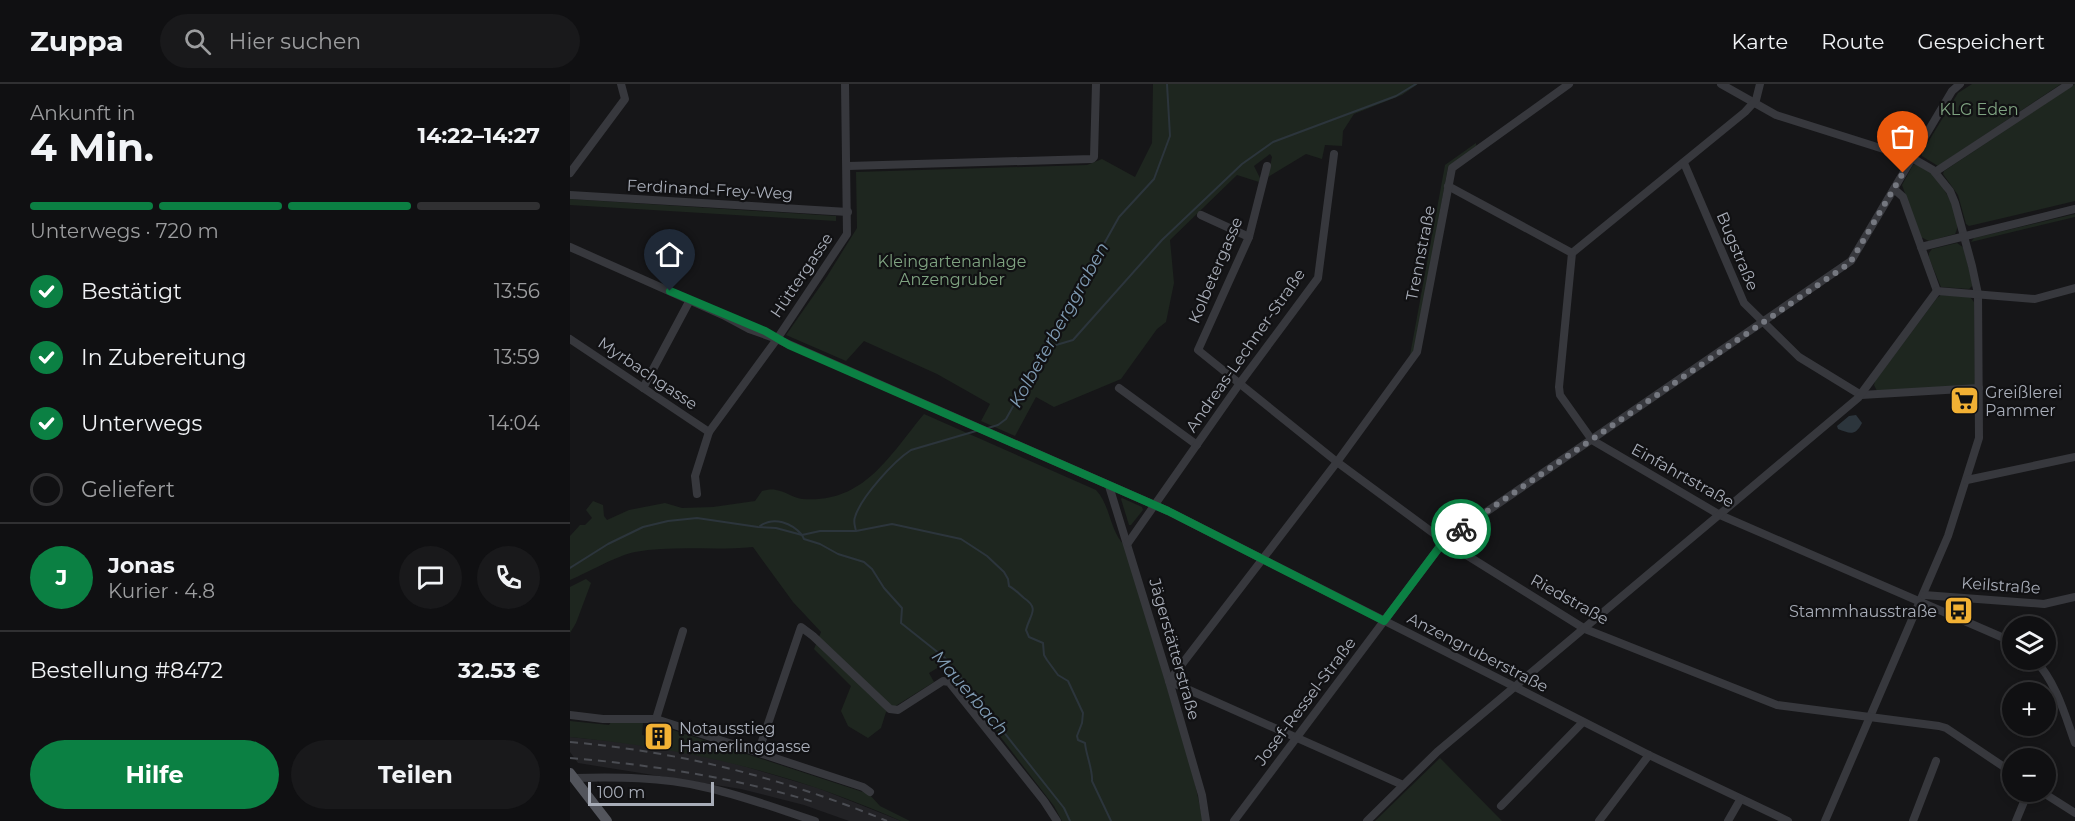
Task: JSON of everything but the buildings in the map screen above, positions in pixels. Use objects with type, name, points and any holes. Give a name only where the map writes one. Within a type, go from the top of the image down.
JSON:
[{"type":"main road","points":[[571,779],[607,821]]},
{"type":"street","points":[[570,173],[625,99],[621,84]]},
{"type":"street","name":"Hüttergasse","points":[[697,494],[695,476],[710,432],[777,339],[847,234],[848,166],[845,84]]},
{"type":"street","points":[[848,166],[1092,159],[1094,157],[1096,84]]},
{"type":"street","name":"Trennstraße","points":[[1169,681],[1337,462],[1417,352],[1452,168],[1569,84]]},
{"type":"street","points":[[1721,84],[1776,115],[1912,158],[1935,172],[1948,187],[1954,199],[1978,294],[1979,438],[1948,536],[1826,821]]},
{"type":"street","points":[[1448,186],[1572,253],[1754,103],[1760,84]]},
{"type":"street","name":"Josef-Ressel-Straße","points":[[1234,821],[1444,541],[1851,261],[1952,91],[1960,84]]},
{"type":"street","points":[[1935,172],[2069,84]]},
{"type":"street","name":"Andreas-Lechner-Straße","points":[[1128,543],[1240,383],[1318,278],[1334,154]]},
{"type":"street","name":"Bugstraße","points":[[1684,163],[1744,302],[1799,357],[1861,395]]},
{"type":"street","name":"Kolbetergasse","points":[[1198,350],[1249,237],[1267,166]]},
{"type":"street","points":[[1894,189],[1903,197],[1937,291]]},
{"type":"street","name":"Ferdinand-Frey-Weg","points":[[570,195],[848,212]]},
{"type":"street","points":[[1921,247],[2075,209]]},
{"type":"street","points":[[1201,215],[1249,237]]},
{"type":"street","points":[[570,247],[723,315],[765,331],[777,339]]},
{"type":"street","name":"Einfahrtstraße","points":[[1572,253],[1559,390],[1592,441],[1720,515],[1922,598],[2002,637]]},
{"type":"street","points":[[1937,291],[2035,298],[2075,288]]},
{"type":"street","points":[[1367,821],[1437,753],[1861,395],[1937,291]]},
{"type":"street","points":[[643,388],[690,300]]},
{"type":"street","name":"Myrbachgasse","points":[[570,339],[710,432]]},
{"type":"street","name":"Anzengruberstraße","points":[[777,339],[1155,505],[1582,722],[1740,800],[1788,821]]},
{"type":"street","name":"Riedstraße","points":[[1198,350],[1337,462],[1444,541],[1585,628],[1778,705],[1946,728],[2002,766]]},
{"type":"street","points":[[1119,388],[1197,445]]},
{"type":"street","points":[[1861,395],[1979,388]]},
{"type":"street","points":[[1966,480],[2075,457]]},
{"type":"street","name":"Jägerstätterstraße","points":[[1109,486],[1169,681],[1202,795],[1206,821]]},
{"type":"street","name":"Keilstraße","points":[[1922,598],[2044,604],[2075,597]]},
{"type":"street","points":[[758,753],[801,627],[890,710],[898,710],[943,681],[949,682],[1044,801],[1057,821]]},
{"type":"street","points":[[656,719],[683,632]]},
{"type":"street","points":[[2043,670],[2057,695],[2075,743]]},
{"type":"street","points":[[1169,681],[1403,785]]},
{"type":"street","points":[[570,715],[594,718],[656,719],[863,787],[870,792]]},
{"type":"street","points":[[1501,806],[1582,722]]},
{"type":"street","points":[[1599,821],[1649,755]]},
{"type":"street","points":[[1913,821],[1936,761]]},
{"type":"street","points":[[571,779],[645,778],[687,784],[736,795],[815,821]]},
{"type":"street","points":[[1728,821],[1740,800]]},
{"type":"street","points":[[2056,801],[2075,813]]},
{"type":"street","points":[[2016,821],[2024,802]]},
{"type":"shaded area","points":[[1856,415],[1862,423],[1857,430],[1849,433],[1838,429],[1837,426],[1849,416]]},
{"type":"shaded area","points":[[570,737],[622,742],[713,757],[818,788],[901,821],[849,821],[804,805],[741,789],[578,763],[570,752]]},
{"type":"green space","name":"Kleingartenanlage Anzengruber","points":[[1153,84],[1418,84],[1402,95],[1354,114],[1343,131],[1342,146],[1325,145],[1322,159],[1306,154],[1268,177],[1272,157],[1270,154],[1254,166],[1260,178],[1259,182],[1237,175],[1170,240],[1174,283],[1166,322],[1157,329],[1121,379],[1054,407],[1036,397],[1015,436],[981,421],[990,404],[937,374],[864,341],[846,361],[786,335],[826,278],[857,228],[856,172],[1087,165],[1102,159],[1135,177],[1152,143]]},
{"type":"green space","name":"KLG Eden","points":[[1972,84],[2061,84],[1938,166],[1922,156],[1922,152],[1958,93]]},
{"type":"green space","name":"KLG Eden","points":[[2075,84],[2075,201],[1969,226],[1966,224],[1958,195],[1943,174],[1944,171]]},
{"type":"green space","points":[[1476,143],[1476,146],[1448,167],[1415,349],[1410,355],[1445,165]]},
{"type":"green space","points":[[1916,164],[1929,171],[1945,191],[1957,220],[1955,234],[1929,241],[1921,237],[1902,185],[1913,165]]},
{"type":"green space","points":[[570,199],[836,216],[836,221],[570,205]]},
{"type":"green space","points":[[2075,214],[2075,217],[1971,242],[1974,238]]},
{"type":"green space","points":[[1957,243],[1964,248],[1972,282],[1969,289],[1941,287],[1929,258],[1932,249]]},
{"type":"green space","points":[[1941,295],[1970,297],[1974,302],[1975,384],[1877,391],[1875,381]]},
{"type":"green space","points":[[924,414],[1096,490],[1101,496],[1116,533],[1125,546],[1193,774],[1203,821],[1062,821],[1054,806],[944,664],[929,673],[934,682],[886,712],[881,728],[868,738],[848,726],[841,711],[851,686],[814,649],[821,632],[793,602],[753,547],[635,552],[611,560],[570,580],[570,536],[580,525],[585,525],[592,518],[586,510],[593,501],[603,505],[604,516],[607,520],[629,510],[665,503],[682,508],[713,507],[755,501],[762,491],[769,490],[802,499],[824,499],[842,494],[873,474]]},
{"type":"green space","points":[[1122,498],[1142,507],[1143,510],[1131,525],[1129,525]]},
{"type":"green space","points":[[586,579],[591,583],[570,633],[570,587]]},
{"type":"green space","points":[[570,721],[609,725],[611,722],[643,723],[642,735],[667,740],[670,729],[869,794],[880,806],[910,821],[901,821],[820,789],[739,765],[656,748],[570,737]]},
{"type":"green space","points":[[1440,758],[1502,821],[1375,821]]},
{"type":"waterway","name":"Kolbeterberggraben","points":[[988,428],[1006,419],[1119,217],[1154,179],[1170,136],[1167,84]]},
{"type":"waterway","points":[[1046,348],[1073,340],[1162,240],[1242,164],[1273,142],[1396,96],[1416,84]]},
{"type":"waterway","name":"Kolbeterberggraben","points":[[856,531],[854,519],[858,509],[879,480],[904,455],[911,450],[976,431]]},
{"type":"waterway","name":"Mauerbach","points":[[570,568],[608,544],[643,527],[668,521],[697,518],[776,528],[802,535],[804,539],[820,544],[838,554],[864,562],[902,608],[901,623],[945,658],[1064,808],[1070,821]]},
{"type":"waterway","points":[[760,526],[765,523],[782,522],[793,527],[802,535],[820,531],[856,531],[892,524],[961,539],[987,556],[1004,572],[1009,586],[1032,605],[1033,612],[1026,630],[1029,637],[1043,643],[1044,655],[1058,675],[1068,681],[1083,713],[1078,740],[1085,743],[1092,781],[1111,821]]},
{"type":"railway","points":[[570,742],[652,753],[732,769],[809,792],[887,821]]},
{"type":"railway","points":[[570,758],[633,764],[695,774],[756,786],[817,803]]},
{"type":"way so far","points":[[1461,529],[1850,263],[1903,173]]},
{"type":"place","name":"Greißlerei Pammer","points":[[1964,401]]},
{"type":"place","name":"Stammhausstraße","points":[[1958,611]]},
{"type":"place","name":"Notausstieg Hamerlinggasse","points":[[658,737]]},
{"type":"route","points":[[670,291],[765,331],[789,345],[1168,511],[1384,621],[1444,541],[1461,529]]}]
